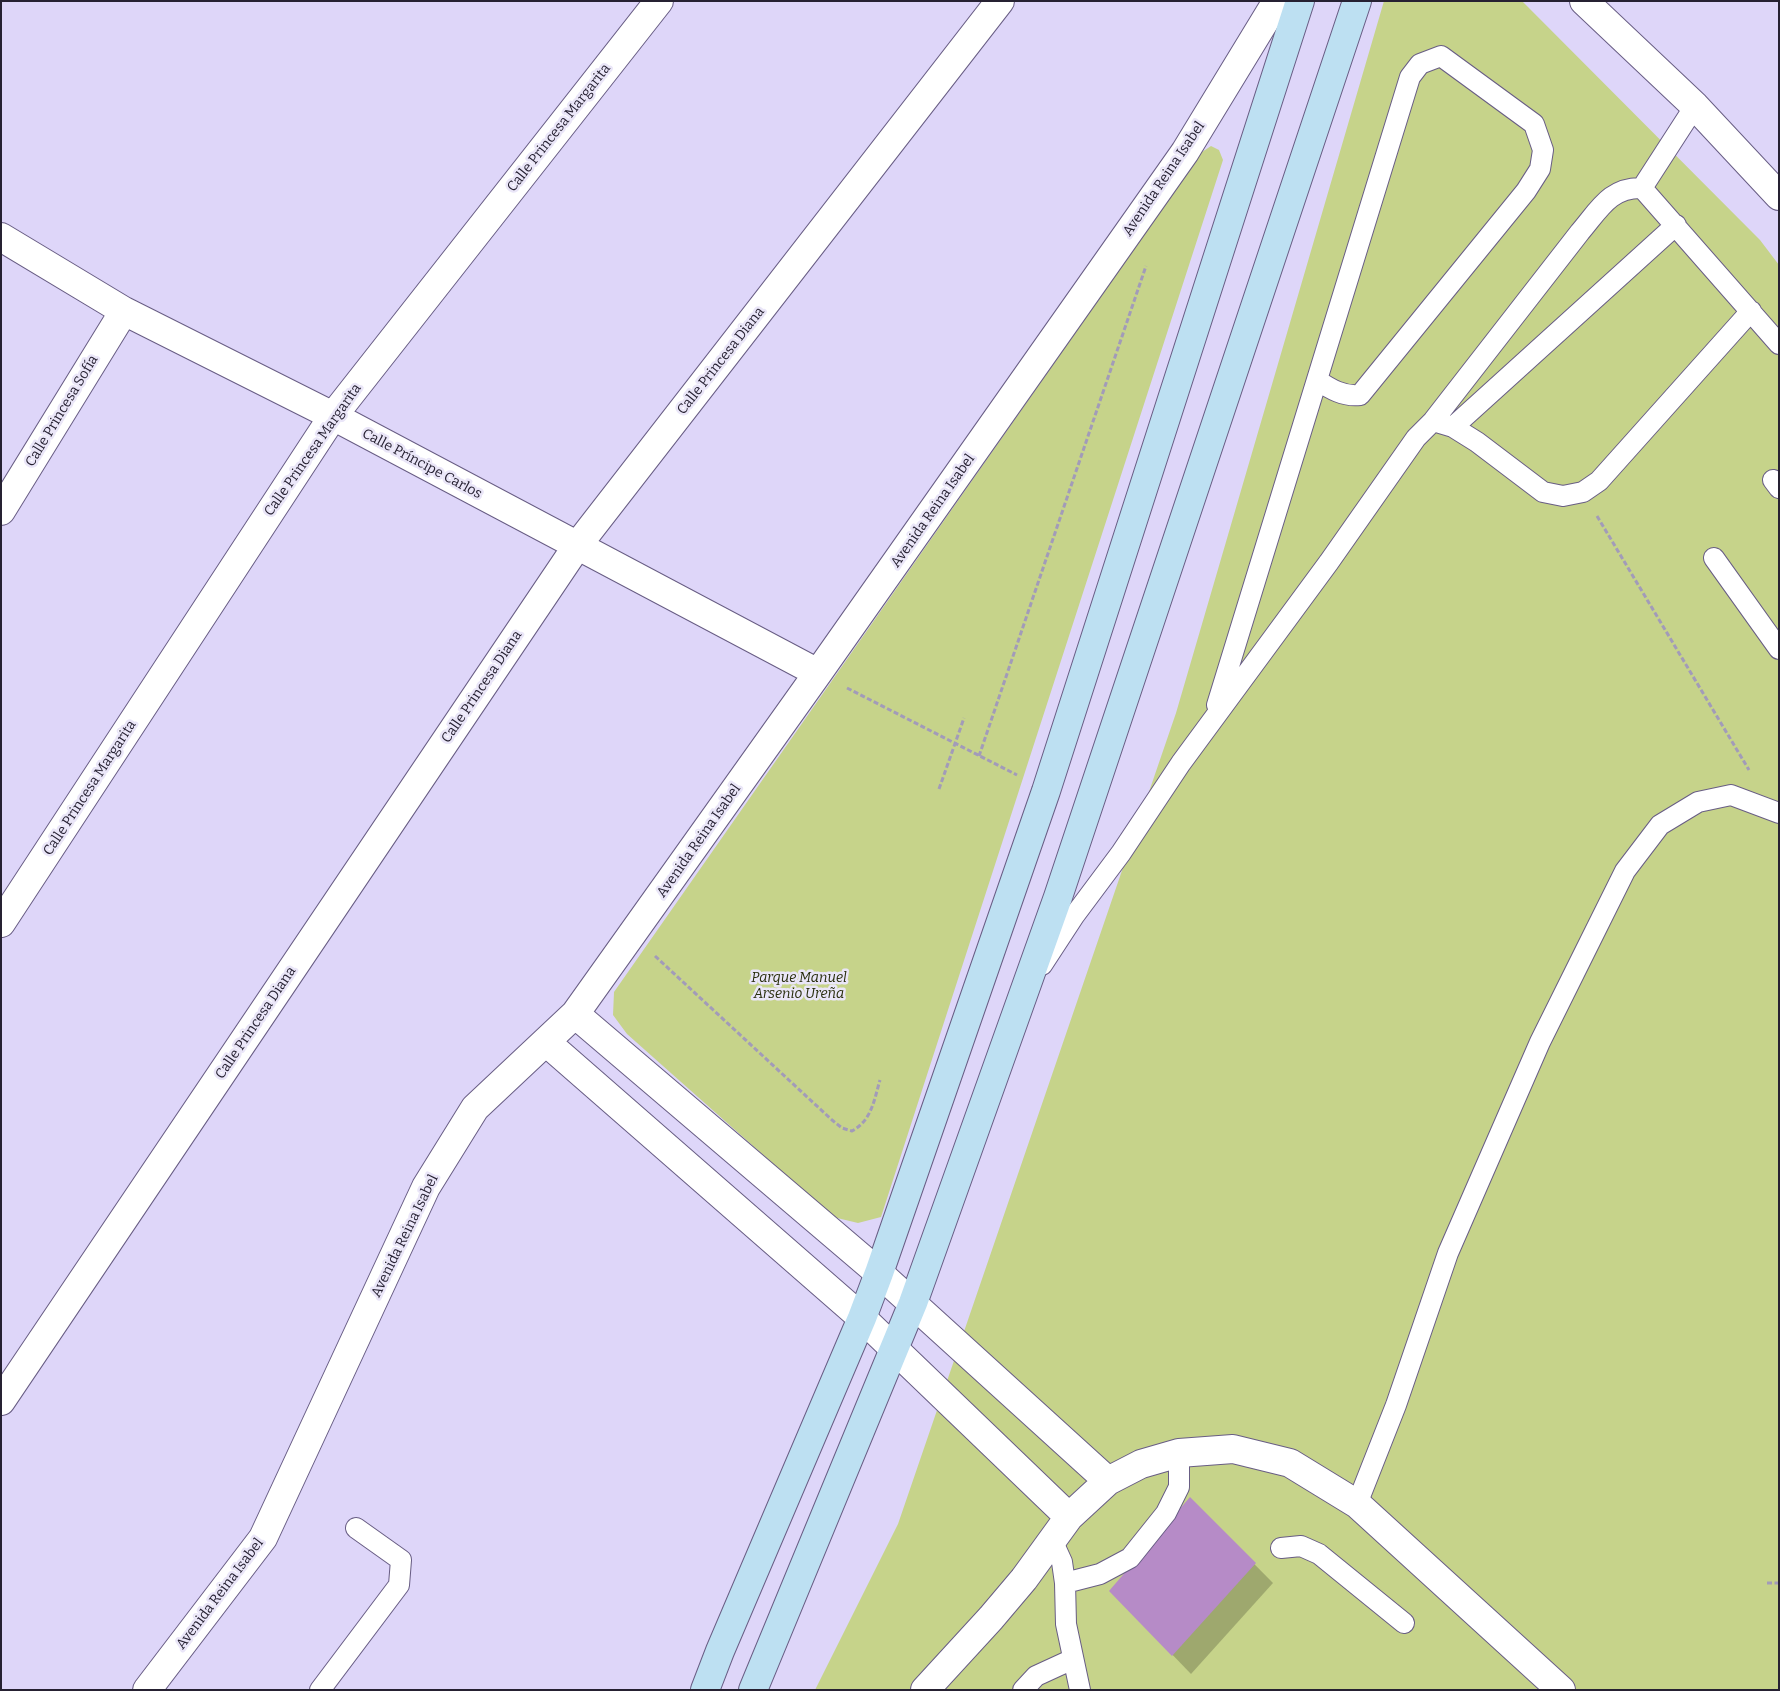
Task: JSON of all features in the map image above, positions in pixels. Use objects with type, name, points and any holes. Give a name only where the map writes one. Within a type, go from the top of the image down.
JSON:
[{"type":"main road","points":[[705,1690],[862,1318],[879,1273],[1046,791],[1300,1]]},
{"type":"main road","points":[[753,1690],[913,1303],[1067,869],[1357,1]]},
{"type":"street","name":"Calle Princesa Margarita","points":[[1,923],[333,416],[659,1]]},
{"type":"street","name":"Calle Princesa Diana","points":[[1,1401],[577,546],[1000,1]]},
{"type":"street","name":"Avenida Reina Isabel","points":[[147,1690],[263,1538],[426,1187],[475,1108],[575,1014],[1185,152],[1277,1]]},
{"type":"street","points":[[1584,1],[1696,106],[1779,196]]},
{"type":"street","name":"Calle Príncipe Carlos","points":[[1,237],[124,311],[333,416],[818,673]]},
{"type":"street","name":"Calle Princesa Sofía","points":[[1,512],[124,311]]},
{"type":"street","points":[[575,1014],[879,1273],[1108,1480]]},
{"type":"street","points":[[546,1042],[862,1318],[1069,1517]]},
{"type":"street","points":[[926,1690],[1008,1599],[1069,1517],[1108,1480],[1141,1464],[1179,1453],[1233,1449],[1290,1463],[1357,1504],[1561,1690]]},
{"type":"lane","points":[[1212,722],[1410,77],[1420,64],[1441,56],[1534,124],[1543,150],[1540,169],[1526,191],[1360,395],[1351,396],[1329,388],[1317,380]]},
{"type":"lane","points":[[1642,188],[1696,106]]},
{"type":"lane","points":[[1024,991],[1074,916],[1121,854],[1182,763],[1329,562],[1416,438],[1433,421],[1605,202],[1615,193],[1630,187],[1642,188],[1779,344]]},
{"type":"lane","points":[[1453,426],[1676,225]]},
{"type":"lane","points":[[1433,421],[1453,426],[1543,492],[1563,496],[1583,492],[1599,481],[1751,312]]},
{"type":"lane","points":[[1714,558],[1779,649]]},
{"type":"lane","points":[[1357,1504],[1396,1405],[1452,1245],[1540,1042],[1625,871],[1660,825],[1698,802],[1731,795],[1775,811]]},
{"type":"lane","points":[[1066,1583],[1100,1574],[1130,1558],[1143,1544],[1166,1513],[1179,1487],[1179,1453]]},
{"type":"lane","points":[[320,1690],[399,1585],[401,1560],[356,1528]]},
{"type":"lane","points":[[1052,1540],[1062,1562],[1066,1583],[1066,1624],[1080,1690]]},
{"type":"lane","points":[[1281,1548],[1300,1546],[1319,1554],[1404,1623]]},
{"type":"lane","points":[[1023,1690],[1036,1676],[1073,1659]]},
{"type":"path","points":[[979,756],[1146,265]]},
{"type":"path","points":[[1583,492],[1775,811]]},
{"type":"path","points":[[818,673],[1046,791]]},
{"type":"path","points":[[939,789],[964,718]]},
{"type":"path","points":[[632,935],[842,1128],[852,1131],[862,1125],[869,1114],[880,1080]]},
{"type":"path","points":[[1767,1583],[1779,1583]]},
{"type":"green space","points":[[1384,1],[1522,1],[1760,240],[1779,265],[1779,1690],[815,1690],[898,1524],[1176,713]]},
{"type":"green space","name":"Parque Manuel Arsenio Ureña","points":[[1211,146],[1219,150],[1223,160],[881,1217],[858,1223],[833,1217],[627,1034],[613,1015],[614,992],[1202,152]]},
{"type":"building","points":[[1190,1497],[1256,1563],[1172,1656],[1109,1591]]}]
